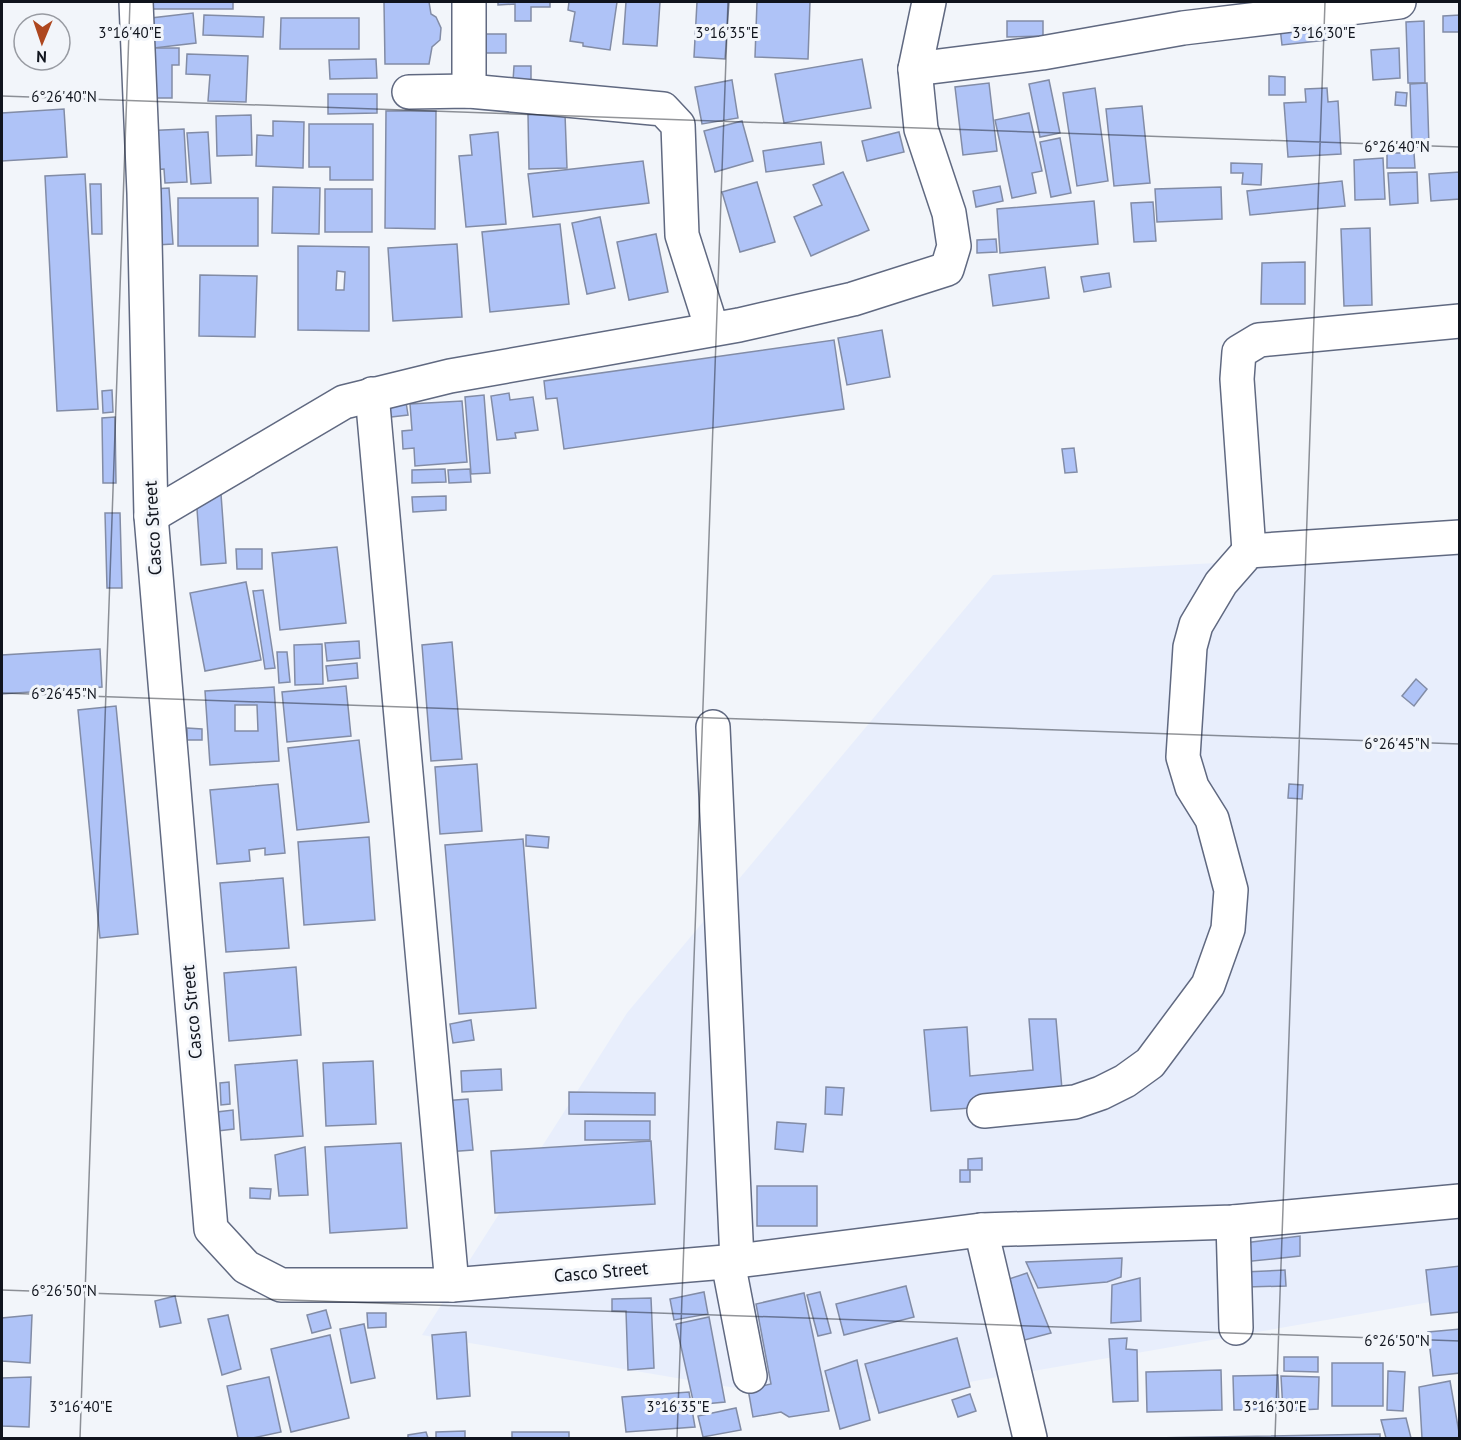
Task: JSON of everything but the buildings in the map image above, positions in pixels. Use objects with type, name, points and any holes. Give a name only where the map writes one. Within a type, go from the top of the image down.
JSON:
[{"type":"street","name":"Casco Street","points":[[136,2],[144,193],[151,516],[211,1229],[246,1268],[281,1286],[452,1285],[733,1262],[981,1230],[1233,1222],[1460,1201]]},
{"type":"street","points":[[469,2],[469,91]]},
{"type":"street","points":[[151,516],[344,402],[450,376],[712,329],[853,299],[947,269],[954,246],[949,213],[921,129],[915,69],[929,2]]},
{"type":"street","points":[[915,69],[1042,53],[1183,28],[1340,5],[1399,2]]},
{"type":"street","points":[[409,92],[469,91],[663,109],[678,125],[682,235],[712,329]]},
{"type":"street","points":[[984,1111],[1075,1102],[1125,1081],[1150,1063],[1208,985],[1228,929],[1231,890],[1212,819],[1192,787],[1183,757],[1190,647],[1196,625],[1221,583],[1248,550],[1237,379],[1239,352],[1259,340],[1460,321]]},
{"type":"street","points":[[372,394],[452,1285]]},
{"type":"street","points":[[1248,550],[1460,537]]},
{"type":"street","points":[[713,727],[733,1262],[750,1376]]},
{"type":"street","points":[[1233,1222],[1236,1328]]},
{"type":"street","points":[[981,1230],[1030,1438]]},
{"type":"shaded area","points":[[1459,550],[1459,1297],[837,1405],[422,1335],[627,1013],[993,575]]}]
